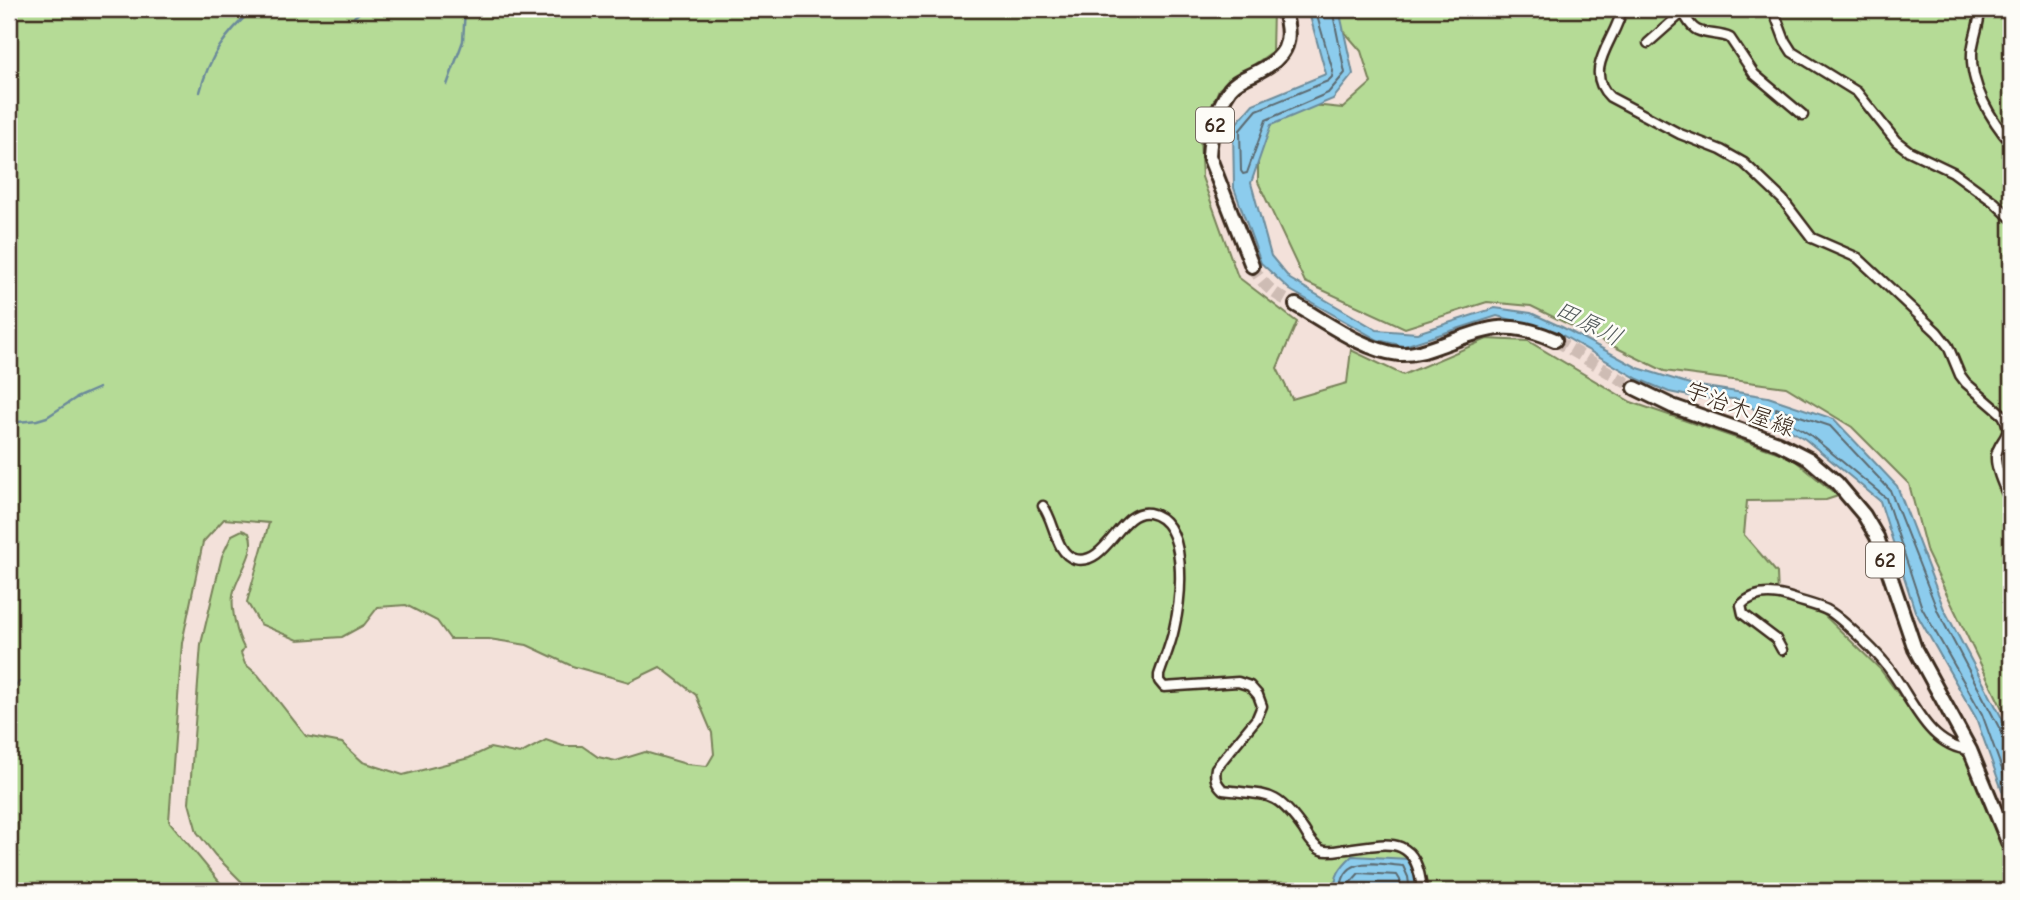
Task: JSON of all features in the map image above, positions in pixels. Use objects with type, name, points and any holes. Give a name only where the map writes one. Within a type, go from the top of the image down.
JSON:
[{"type":"main road","name":"62","points":[[1252,266],[1209,156],[1210,139],[1231,87],[1272,65],[1283,54],[1289,37],[1283,9]]},
{"type":"main road","points":[[1296,305],[1377,350],[1399,354],[1416,354],[1481,330],[1502,327],[1534,330],[1555,340]]},
{"type":"main road","name":"宇治木屋線","points":[[1635,388],[1672,407],[1778,443],[1809,459],[1837,483],[1864,515],[1877,537],[1915,649],[1970,750],[2011,849]]},
{"type":"street","points":[[1622,9],[1618,26],[1599,64],[1599,83],[1604,92],[1679,134],[1744,163],[1783,200],[1812,238],[1820,244],[1858,258],[1937,332],[1948,346],[1960,375],[2006,420],[2007,435],[1997,452],[1997,463],[2011,503]]},
{"type":"street","points":[[1773,9],[1792,52],[1857,92],[1882,126],[1902,146],[1953,172],[2011,218]]},
{"type":"street","points":[[1980,9],[1973,48],[1974,71],[1992,117],[2011,143]]},
{"type":"street","points":[[1648,43],[1681,10],[1690,25],[1697,30],[1730,38],[1754,74],[1803,115]]},
{"type":"street","points":[[1043,506],[1049,514],[1061,548],[1077,560],[1097,554],[1131,518],[1140,513],[1150,513],[1170,527],[1179,554],[1179,593],[1174,629],[1159,681],[1164,687],[1238,681],[1250,686],[1258,695],[1262,706],[1257,718],[1216,768],[1214,777],[1217,784],[1223,790],[1263,794],[1287,806],[1314,845],[1322,850],[1334,851],[1385,844],[1401,846],[1409,851],[1417,863],[1422,891]]},
{"type":"street","points":[[1782,650],[1776,639],[1743,614],[1741,605],[1749,597],[1774,592],[1829,611],[1880,657],[1894,674],[1918,715],[1945,743],[1970,750]]},
{"type":"green space","points":[[9,9],[1273,9],[1272,52],[1219,89],[1200,137],[1202,177],[1238,277],[1297,322],[1277,368],[1292,399],[1347,383],[1351,350],[1403,375],[1487,339],[1528,341],[1631,402],[1791,457],[1838,496],[1826,500],[1747,501],[1744,535],[1777,573],[1778,595],[1821,612],[1880,669],[1930,737],[1967,755],[2011,865],[2011,891],[251,891],[215,855],[197,832],[189,803],[201,644],[222,556],[232,535],[242,530],[249,533],[251,548],[233,595],[235,622],[244,648],[241,653],[245,664],[258,675],[306,736],[342,743],[363,762],[403,775],[469,758],[490,748],[520,754],[546,740],[563,746],[582,746],[598,757],[616,761],[645,752],[686,764],[707,766],[714,754],[712,733],[696,695],[660,667],[629,682],[572,666],[527,645],[489,639],[450,639],[437,621],[406,605],[378,607],[364,625],[342,637],[298,640],[260,624],[247,602],[269,523],[224,519],[203,542],[182,643],[169,821],[227,891],[9,891]]},
{"type":"green space","points":[[1325,9],[2011,9],[2011,727],[1927,553],[1909,484],[1852,427],[1786,387],[1664,371],[1531,306],[1487,302],[1405,328],[1305,282],[1258,182],[1258,137],[1287,110],[1304,105],[1343,108],[1371,83],[1361,51]]},
{"type":"water","points":[[1308,9],[1339,9],[1353,74],[1333,99],[1271,125],[1251,183],[1271,256],[1290,279],[1377,330],[1417,333],[1495,308],[1531,313],[1638,368],[1693,385],[1768,397],[1834,419],[1897,486],[1944,609],[2011,735],[2011,815],[1976,718],[1915,611],[1880,501],[1805,439],[1737,399],[1699,398],[1669,392],[1638,379],[1555,331],[1497,316],[1404,346],[1378,340],[1290,290],[1261,263],[1234,188],[1233,127],[1253,104],[1326,74]]},
{"type":"water","points":[[1352,856],[1409,859],[1415,876],[1416,891],[1335,891],[1339,872]]},
{"type":"waterway","points":[[200,92],[208,67],[220,46],[253,9]]},
{"type":"waterway","points":[[354,17],[364,9]]},
{"type":"waterway","points":[[447,85],[463,41],[465,9]]},
{"type":"waterway","points":[[700,13],[701,9]]},
{"type":"waterway","points":[[9,423],[47,417],[76,398],[99,388]]},
{"type":"waterway","points":[[9,692],[19,682]]},
{"type":"tunnel","points":[[1252,266],[1271,290],[1296,305]]},
{"type":"tunnel","points":[[1555,340],[1635,388]]},
{"type":"water label","name":"田原川","points":[[1589,323]]}]
